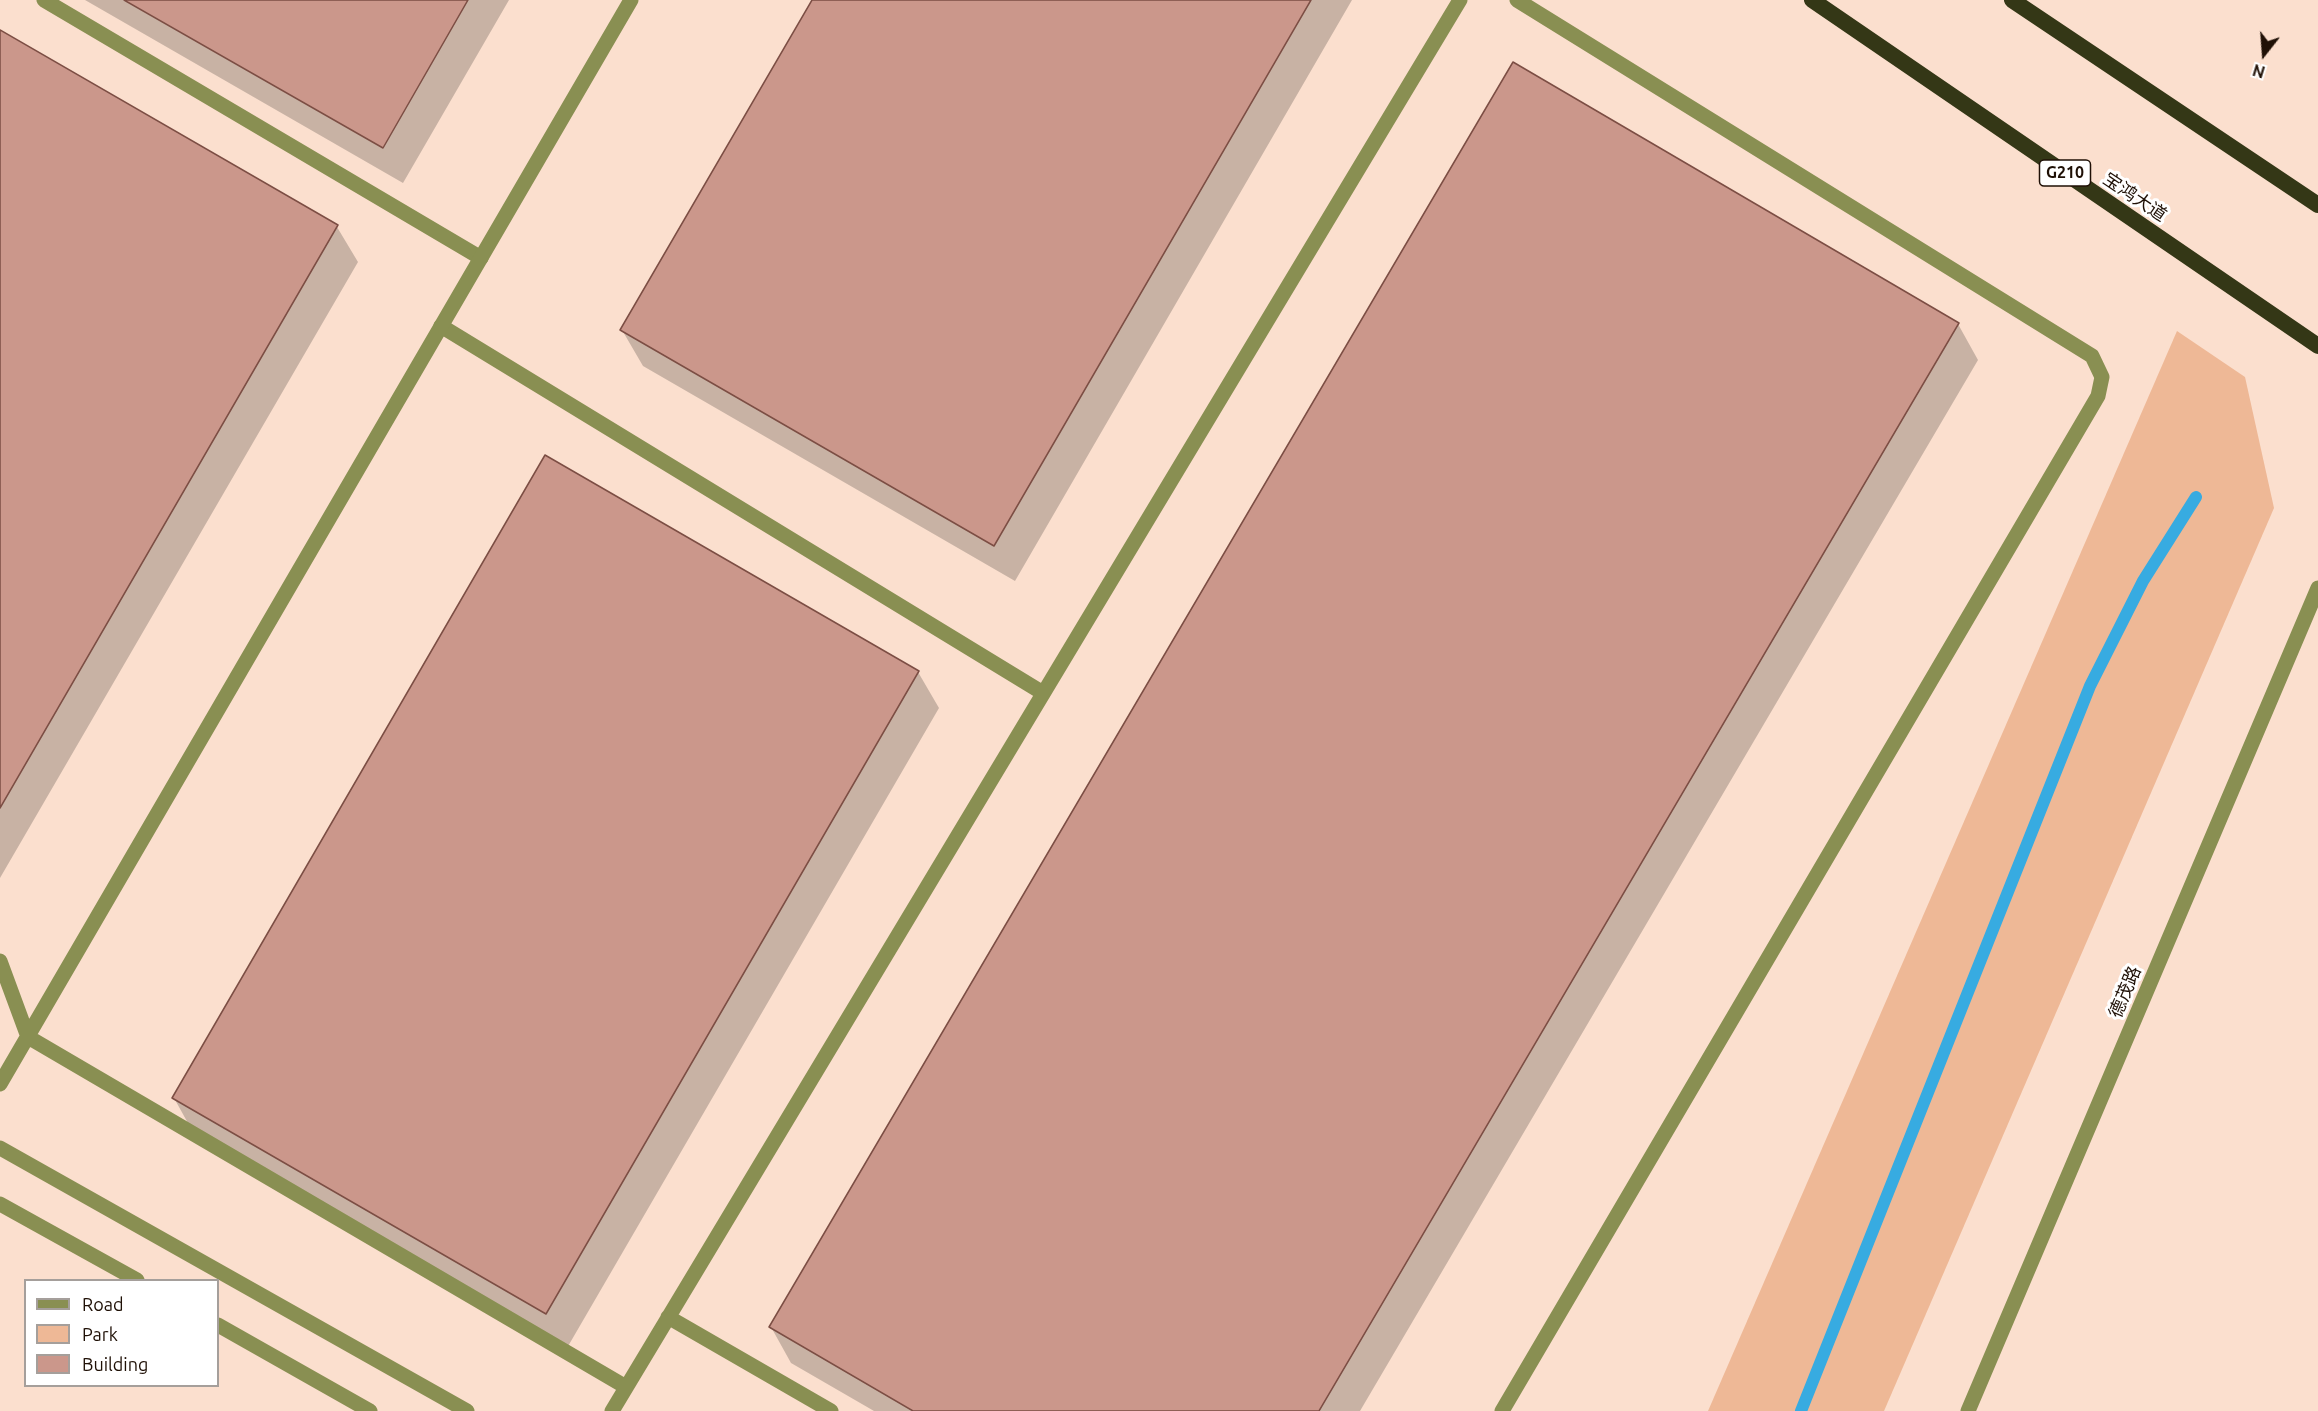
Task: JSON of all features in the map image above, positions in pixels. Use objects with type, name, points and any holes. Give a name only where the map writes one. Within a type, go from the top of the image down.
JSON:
[{"type":"highway","name":"宝鸿大道","points":[[1812,0],[2318,346]]},
{"type":"highway","points":[[2012,0],[2318,205]]},
{"type":"street","points":[[44,0],[481,258]]},
{"type":"street","points":[[0,1084],[631,0]]},
{"type":"street","points":[[612,1411],[1460,0]]},
{"type":"street","points":[[1502,1411],[2092,407],[2098,396],[2102,376],[2092,356],[1517,0]]},
{"type":"street","points":[[441,326],[1043,693]]},
{"type":"street","name":"德茂路","points":[[1968,1411],[2318,588]]},
{"type":"street","points":[[0,961],[27,1037],[626,1387]]},
{"type":"street","points":[[0,1148],[467,1411]]},
{"type":"street","points":[[0,1204],[133,1279]]},
{"type":"street","points":[[668,1317],[831,1411]]},
{"type":"street","points":[[219,1326],[370,1411]]},
{"type":"green space","points":[[2177,331],[2245,377],[2274,508],[1884,1411],[1708,1411]]},
{"type":"building","points":[[124,0],[468,0],[383,148]]},
{"type":"building","points":[[812,0],[1311,0],[994,546],[620,330]]},
{"type":"building","points":[[0,30],[338,225],[0,808]]},
{"type":"building","points":[[1513,62],[1959,323],[1319,1411],[913,1411],[769,1327]]},
{"type":"building","points":[[545,455],[919,671],[546,1314],[172,1098]]},
{"type":"waterway","points":[[1801,1411],[2090,686],[2143,581],[2196,497]]}]
